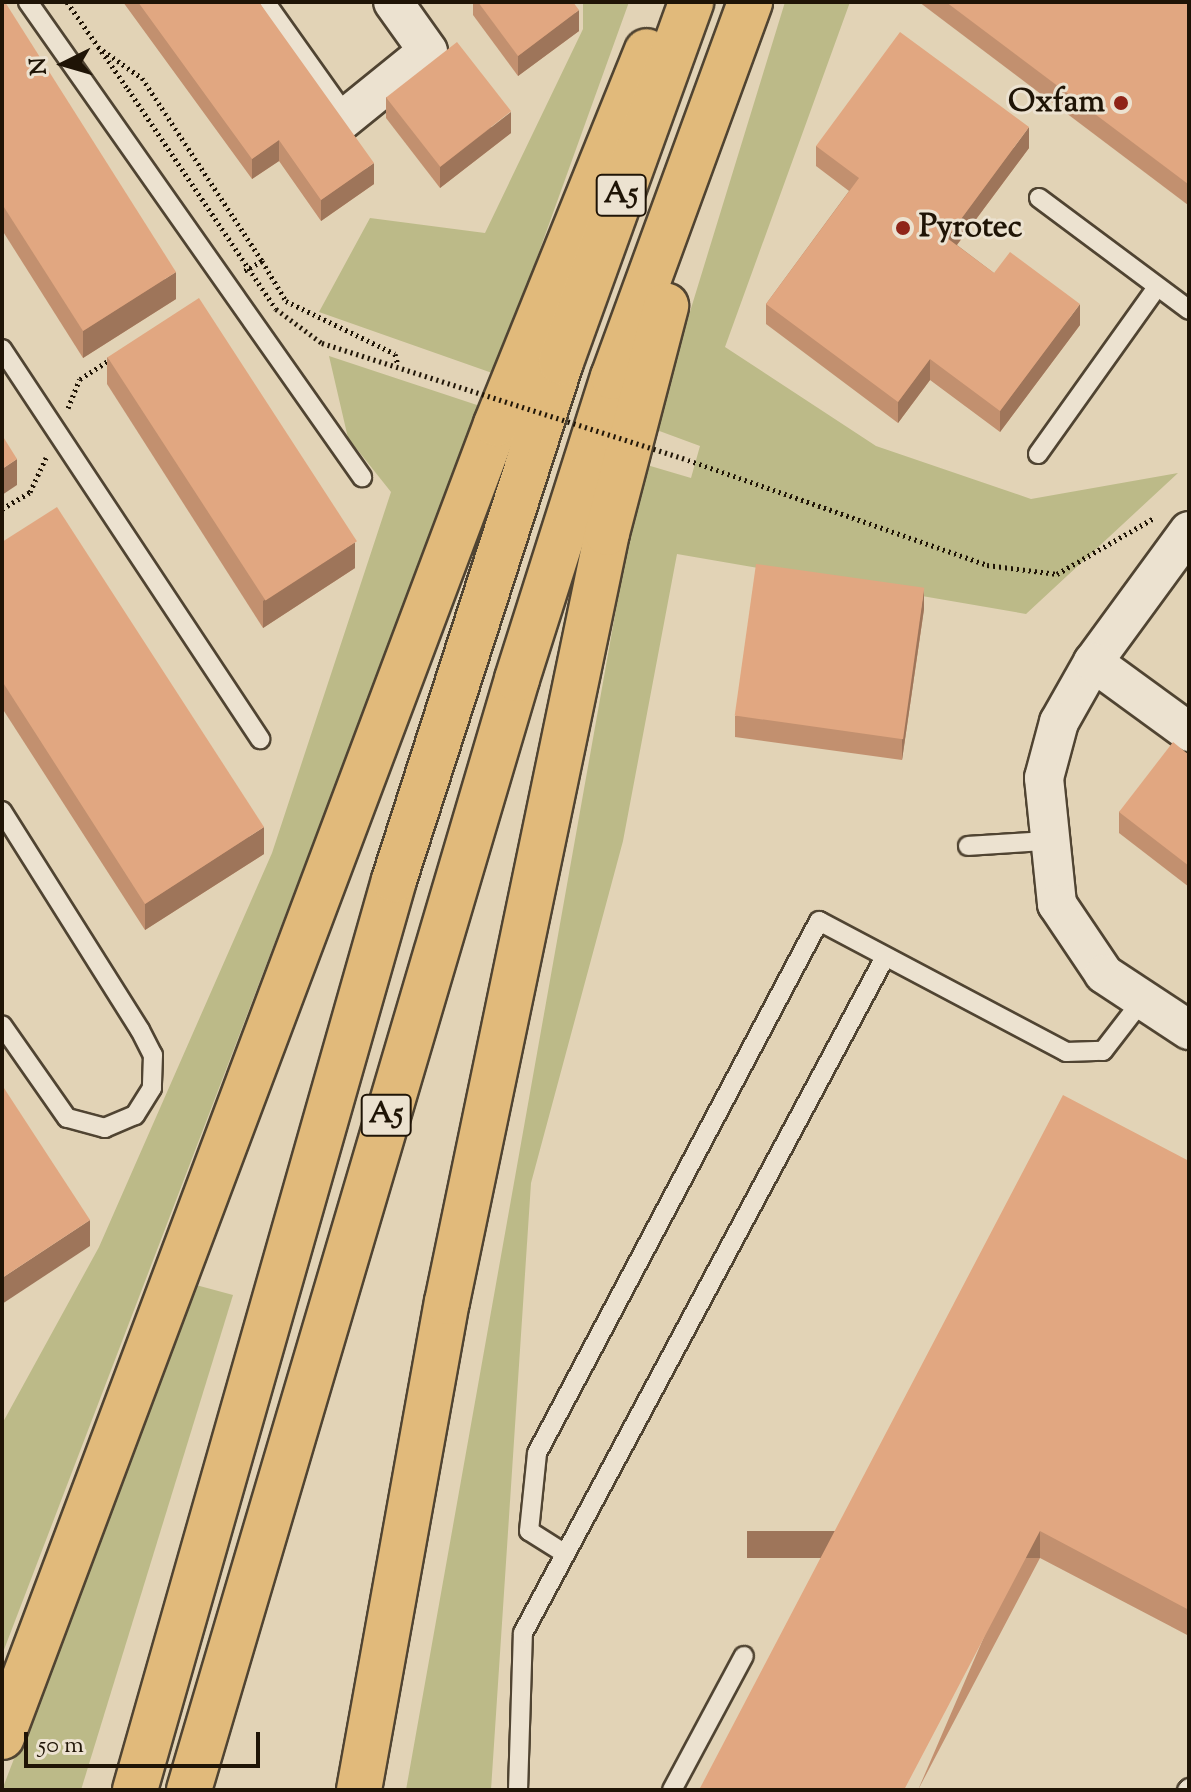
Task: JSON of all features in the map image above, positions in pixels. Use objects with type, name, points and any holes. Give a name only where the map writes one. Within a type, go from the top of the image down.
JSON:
[{"type":"highway","points":[[2,1737],[496,424],[612,124],[671,2]]},
{"type":"highway","name":"A5","points":[[135,1790],[394,880],[561,362],[691,2]]},
{"type":"highway","name":"A5","points":[[189,1790],[517,679],[613,377],[750,2]]},
{"type":"highway","points":[[359,1790],[447,1302],[585,636],[733,48]]},
{"type":"street","points":[[253,2],[339,123],[428,51],[393,2]]},
{"type":"street","points":[[1176,522],[1059,722],[1048,764],[1046,841],[1065,917],[1104,974],[1140,1003],[1189,1030]]},
{"type":"street","points":[[1093,662],[1189,732]]},
{"type":"lane","points":[[28,2],[362,477]]},
{"type":"lane","points":[[1039,198],[1189,310]]},
{"type":"lane","points":[[1038,454],[1157,287]]},
{"type":"lane","points":[[2,349],[260,739]]},
{"type":"lane","points":[[2,811],[140,1030],[153,1055],[152,1088],[135,1115],[105,1128],[67,1118],[2,1025]]},
{"type":"lane","points":[[968,846],[1046,841]]},
{"type":"lane","points":[[564,1553],[529,1531],[537,1453],[819,921],[1074,1054],[1103,1051],[1140,1003]]},
{"type":"lane","points":[[518,1790],[523,1633],[885,957]]},
{"type":"lane","points":[[672,1790],[744,1656]]},
{"type":"path","points":[[67,2],[276,309],[322,343],[688,460],[987,565],[1057,574],[1176,522]]},
{"type":"path","points":[[98,47],[142,78],[286,301],[395,354],[398,365]]},
{"type":"path","points":[[227,282],[262,261]]},
{"type":"path","points":[[2,509],[30,492],[80,379],[120,352]]},
{"type":"shaded area","points":[[583,2],[629,2],[495,374],[319,312],[370,218],[485,233],[583,29]]},
{"type":"shaded area","points":[[785,2],[850,2],[725,347],[876,446],[1031,499],[1178,473],[1026,614],[677,554],[623,841],[531,1183],[491,1790],[406,1790],[629,536],[647,465],[691,478],[700,446],[654,429]]},
{"type":"shaded area","points":[[329,356],[480,406],[2,1655],[2,1424],[99,1247],[272,853],[391,492],[348,438]]},
{"type":"shaded area","points":[[196,1285],[233,1295],[81,1790],[2,1790]]},
{"type":"building","points":[[2,2],[5,2],[176,272],[83,331],[2,204]]},
{"type":"building","points":[[138,2],[259,2],[374,163],[321,200],[279,140],[252,159]]},
{"type":"building","points":[[478,2],[573,2],[579,10],[518,56]]},
{"type":"building","name":"Oxfam","points":[[946,2],[1189,2],[1188,184]]},
{"type":"building","name":"Pyrotec","points":[[900,32],[1029,127],[947,238],[994,273],[1010,252],[1080,304],[1000,411],[930,359],[898,402],[766,304],[859,178],[816,146]]},
{"type":"building","points":[[457,42],[511,111],[440,167],[386,97]]},
{"type":"building","points":[[199,298],[357,541],[266,601],[108,357]]},
{"type":"building","points":[[2,435],[17,459],[2,469]]},
{"type":"building","points":[[57,507],[264,827],[145,904],[2,681],[2,542]]},
{"type":"building","points":[[756,564],[924,588],[903,739],[735,716]]},
{"type":"building","points":[[1173,742],[1189,755],[1189,866],[1119,812]]},
{"type":"building","points":[[2,1085],[90,1220],[2,1278]]},
{"type":"building","points":[[1063,1095],[1189,1161],[1189,1610],[1040,1531],[904,1790],[699,1790]]},
{"type":"place","name":"Oxfam","points":[[1121,103]]},
{"type":"place","name":"Pyrotec","points":[[903,228]]}]
